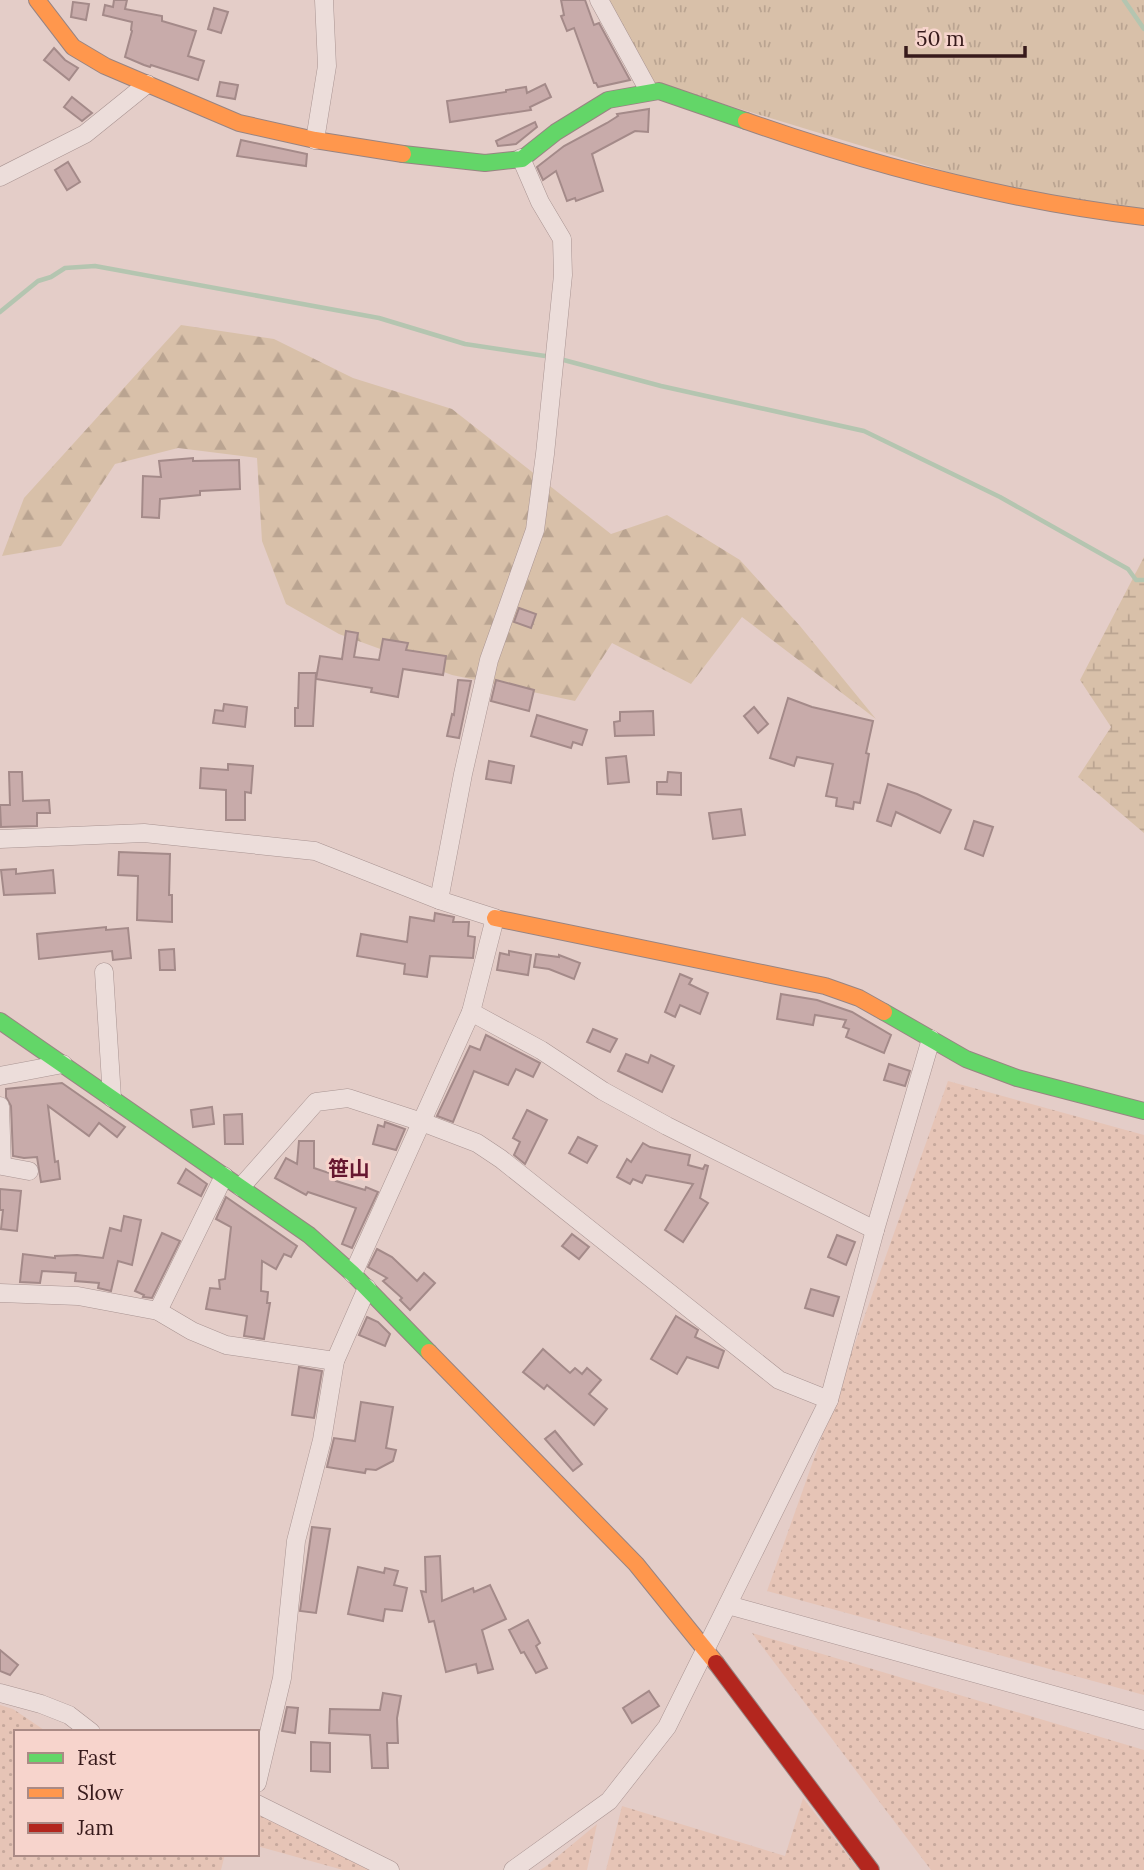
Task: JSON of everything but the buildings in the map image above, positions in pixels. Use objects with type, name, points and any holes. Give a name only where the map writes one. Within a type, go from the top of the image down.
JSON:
[{"type":"street","points":[[37,0],[73,47],[105,66],[239,122],[316,140],[433,159],[485,163],[521,158],[556,132],[608,100],[659,91],[873,162],[1004,194],[1084,210],[1144,217]]},
{"type":"street","points":[[316,140],[327,66],[324,0]]},
{"type":"street","points":[[599,0],[649,91]]},
{"type":"street","points":[[0,177],[85,134],[147,84]]},
{"type":"street","points":[[439,900],[463,774],[489,660],[535,530],[545,454],[563,275],[562,239],[540,202],[521,158]]},
{"type":"street","points":[[0,839],[144,833],[315,851],[439,900],[495,918],[825,986],[859,998],[966,1059],[1017,1078],[1144,1111]]},
{"type":"street","points":[[353,1275],[471,1012],[495,918]]},
{"type":"street","points":[[104,972],[112,1098]]},
{"type":"street","points":[[471,1012],[541,1050],[603,1091],[667,1126],[875,1230]]},
{"type":"street","points":[[0,1021],[310,1235],[367,1288],[636,1564],[705,1648],[871,1870]]},
{"type":"street","points":[[513,1870],[609,1801],[667,1727],[828,1400],[931,1039]]},
{"type":"street","points":[[0,1076],[63,1064]]},
{"type":"street","points":[[241,1187],[316,1102],[348,1098],[422,1122],[477,1143],[501,1159],[779,1380],[828,1400]]},
{"type":"street","points":[[0,1106],[2,1166],[29,1171]]},
{"type":"street","points":[[158,1311],[225,1176]]},
{"type":"street","points":[[259,1775],[282,1678],[296,1542],[323,1440],[335,1361],[367,1288]]},
{"type":"street","points":[[0,1293],[78,1296],[158,1311],[192,1331],[226,1345],[335,1361]]},
{"type":"street","points":[[728,1605],[1144,1720]]},
{"type":"street","points":[[0,1693],[69,1715],[88,1730]]},
{"type":"street","points":[[259,1805],[390,1870]]},
{"type":"shaded area","points":[[948,1081],[1144,1135],[1144,1695],[767,1591]]},
{"type":"shaded area","points":[[752,1633],[1144,1750],[1144,1870],[931,1870]]},
{"type":"shaded area","points":[[0,1705],[13,1709],[44,1730],[14,1730],[14,1856],[224,1856],[221,1870],[0,1870]]},
{"type":"shaded area","points":[[803,1798],[859,1870],[606,1870],[622,1806],[785,1856]]},
{"type":"shaded area","points":[[259,1812],[375,1870],[343,1870],[259,1847]]},
{"type":"shaded area","points":[[597,1824],[587,1870],[540,1870],[545,1867]]},
{"type":"green space","points":[[606,0],[1144,0],[1144,215],[1013,192],[655,83]]},
{"type":"green space","points":[[181,325],[274,339],[353,378],[452,409],[611,534],[667,515],[740,560],[800,626],[876,719],[742,617],[691,684],[612,643],[575,701],[452,675],[339,634],[286,604],[262,541],[257,458],[178,448],[115,464],[61,546],[2,556],[24,498]]},
{"type":"green space","points":[[1144,557],[1144,833],[1078,777],[1111,727],[1080,680]]},
{"type":"waterway","points":[[1124,0],[1144,29]]},
{"type":"waterway","points":[[0,312],[38,281],[65,268],[95,266],[379,318],[465,344],[552,357]]},
{"type":"waterway","points":[[560,359],[661,386],[864,431],[1000,497],[1128,569],[1136,580],[1144,580]]},
{"type":"traffic: fast","points":[[403,154],[485,163],[522,159],[556,132],[608,100],[659,91],[746,121]]},
{"type":"traffic: fast","points":[[884,1012],[966,1059],[1017,1078],[1144,1111]]},
{"type":"traffic: fast","points":[[0,1021],[309,1235],[353,1274],[429,1352]]},
{"type":"traffic: slow","points":[[37,0],[73,47],[105,66],[239,123],[315,140],[403,154]]},
{"type":"traffic: slow","points":[[746,121],[843,153],[942,180],[1043,202],[1144,217]]},
{"type":"traffic: slow","points":[[495,918],[825,986],[859,998],[884,1012]]},
{"type":"traffic: slow","points":[[429,1352],[636,1564],[716,1663]]},
{"type":"traffic: jam","points":[[716,1663],[871,1870]]},
{"type":"district","name":"笹山","points":[[349,1169]]}]
